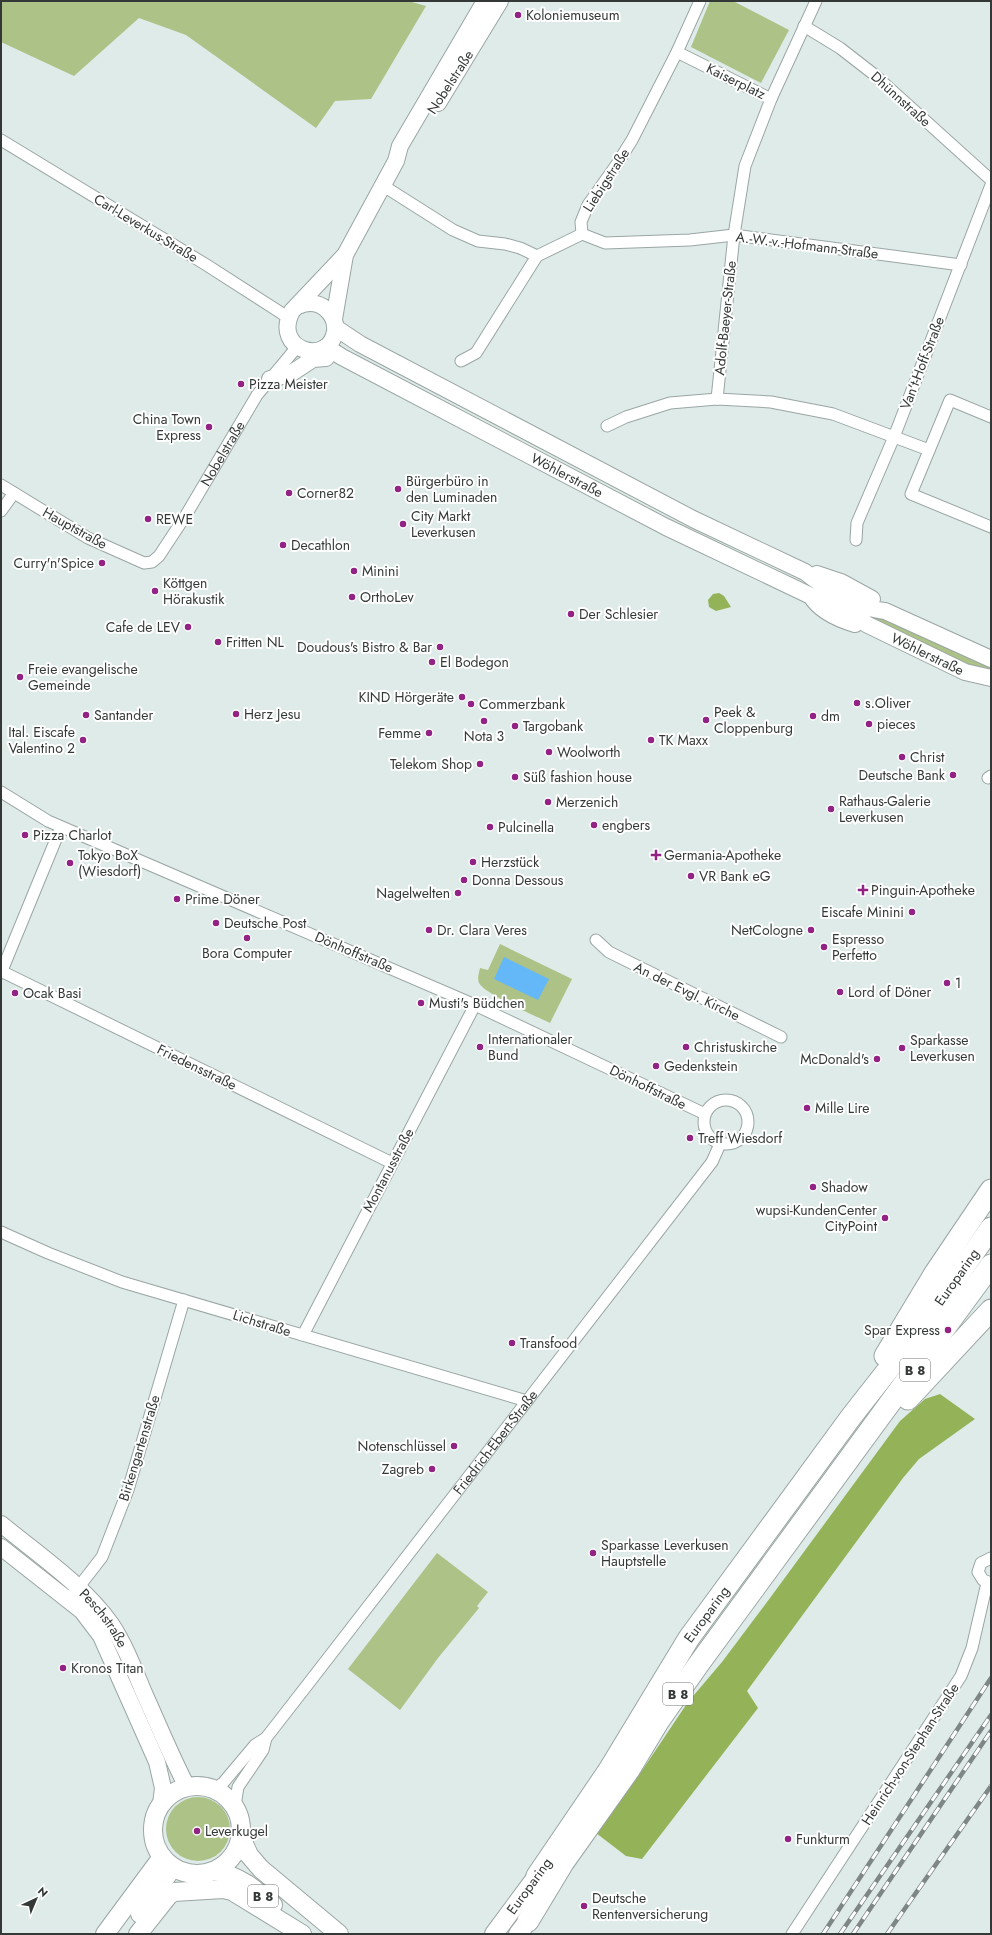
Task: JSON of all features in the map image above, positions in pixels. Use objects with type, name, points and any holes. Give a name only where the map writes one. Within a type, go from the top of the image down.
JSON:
[{"type":"highway","points":[[851,1417],[889,1349],[935,1273],[991,1190]]},
{"type":"highway","name":"Europaring","points":[[537,1876],[609,1770],[689,1638],[851,1417],[923,1325],[991,1228]]},
{"type":"highway","name":"Europaring","points":[[523,1928],[563,1863],[629,1770],[658,1722],[991,1265]]},
{"type":"highway","points":[[839,1475],[991,1310]]},
{"type":"main road","name":"Nobelstraße","points":[[396,161],[400,146],[485,1]]},
{"type":"main road","name":"Nobelstraße","points":[[293,312],[345,255],[396,161],[406,150],[434,108],[500,1]]},
{"type":"main road","name":"Nobelstraße","points":[[335,317],[345,255]]},
{"type":"main road","points":[[335,317],[334,335],[326,347],[312,352],[297,347],[288,334],[293,312],[304,303],[319,304],[335,317],[360,344]]},
{"type":"main road","name":"Wöhlerstraße","points":[[335,317],[360,344],[679,512],[805,572],[829,577],[842,582],[873,599],[880,604],[885,611],[991,659]]},
{"type":"main road","name":"Wöhlerstraße","points":[[326,347],[342,357],[659,523],[812,596],[816,605],[822,609],[852,623],[859,625],[866,624],[965,672],[991,678]]},
{"type":"main road","points":[[270,379],[290,374],[313,359],[342,357]]},
{"type":"main road","points":[[965,672],[991,688]]},
{"type":"main road","name":"Peschstraße","points":[[1,1524],[55,1567],[73,1594],[82,1611],[101,1636],[157,1762],[163,1788],[161,1804]]},
{"type":"main road","name":"Peschstraße","points":[[1,1547],[73,1594],[94,1603],[111,1625],[128,1655],[171,1756],[187,1787]]},
{"type":"main road","points":[[201,1786],[215,1789],[226,1796],[235,1806],[239,1816],[241,1837],[238,1848],[232,1858],[214,1871],[200,1874],[186,1873],[167,1862],[155,1844],[153,1831],[155,1817],[161,1804],[168,1796],[187,1787],[201,1786]]},
{"type":"main road","name":"B 8","points":[[241,1837],[249,1855],[261,1869],[339,1934]]},
{"type":"main road","points":[[105,1934],[167,1862]]},
{"type":"main road","points":[[126,1934],[167,1862]]},
{"type":"main road","name":"B 8","points":[[214,1871],[230,1874],[248,1884],[303,1934]]},
{"type":"main road","name":"Europaring","points":[[494,1934],[537,1876]]},
{"type":"main road","points":[[138,1934],[169,1895],[174,1892],[223,1889],[239,1894],[303,1934]]},
{"type":"street","points":[[677,52],[700,1]]},
{"type":"street","name":"Kaiserplatz","points":[[677,52],[771,99],[816,1]]},
{"type":"street","name":"Dhünnstraße","points":[[804,26],[840,48],[876,76],[991,180]]},
{"type":"street","name":"Liebigstraße","points":[[582,234],[581,222],[588,205],[632,140],[677,52]]},
{"type":"street","name":"Adolf-Baeyer-Straße","points":[[717,399],[734,234],[745,166],[771,99]]},
{"type":"street","name":"Carl-Leverkus-Straße","points":[[1,140],[205,264],[293,312]]},
{"type":"street","name":"Van't-Hoff-Straße","points":[[856,540],[857,523],[894,437],[991,184]]},
{"type":"street","points":[[382,185],[453,230],[478,241],[505,244],[520,248],[537,256]]},
{"type":"street","points":[[461,361],[476,353],[537,256],[582,234]]},
{"type":"street","name":"A.-W.-v.-Hofmann-Straße","points":[[582,234],[605,243],[690,240],[734,234],[961,264]]},
{"type":"street","name":"Nobelstraße","points":[[152,562],[159,556],[186,515],[257,395],[297,347]]},
{"type":"street","points":[[607,426],[626,417],[670,404],[717,399],[771,402],[833,414],[929,450]]},
{"type":"street","points":[[991,418],[950,400],[911,494],[991,527]]},
{"type":"street","name":"Hauptstraße","points":[[1,485],[88,538],[144,563],[152,562]]},
{"type":"street","points":[[1,511],[14,493]]},
{"type":"street","name":"Dönhoffstraße","points":[[1,792],[48,821],[61,827],[475,1005],[705,1114]]},
{"type":"street","points":[[1,972],[61,827]]},
{"type":"street","name":"An der Evgl. Kirche","points":[[596,940],[609,952],[781,1037]]},
{"type":"street","name":"Friedensstraße","points":[[1,972],[392,1163]]},
{"type":"street","name":"Montanusstraße","points":[[303,1335],[475,1005]]},
{"type":"street","points":[[728,1100],[741,1106],[746,1112],[748,1119],[745,1133],[734,1143],[720,1144],[708,1135],[705,1129],[705,1114],[714,1103],[728,1100]]},
{"type":"street","name":"Friedrich-Ebert-Straße","points":[[215,1789],[223,1783],[255,1745],[266,1738],[712,1162],[720,1144]]},
{"type":"street","name":"Lichstraße","points":[[1,1232],[48,1253],[122,1282],[527,1401]]},
{"type":"street","name":"Birkengartenstraße","points":[[73,1594],[102,1557],[128,1490],[184,1300]]},
{"type":"street","name":"Heinrich-von-Stephan-Straße","points":[[792,1934],[961,1676],[972,1648],[989,1583],[980,1577],[978,1567],[984,1560],[991,1558]]},
{"type":"street","name":"Friedrich-Ebert-Straße","points":[[235,1806],[238,1787],[263,1750],[266,1738]]},
{"type":"green space","points":[[1,1],[408,1],[426,6],[371,99],[335,101],[316,128],[186,35],[139,18],[74,76],[1,42]]},
{"type":"green space","points":[[710,1],[733,1],[789,30],[761,83],[691,47]]},
{"type":"green space","points":[[719,593],[724,596],[731,607],[716,611],[709,607],[708,600],[713,594]]},
{"type":"green space","points":[[851,603],[991,665],[991,673],[902,633],[849,606]]},
{"type":"green space","points":[[500,944],[572,979],[550,1023],[501,999],[483,988],[479,983],[478,977],[480,968],[488,970]]},
{"type":"green space","points":[[940,1394],[975,1419],[919,1459],[903,1478],[747,1691],[758,1708],[642,1859],[626,1856],[596,1833],[639,1775],[688,1702],[722,1662],[900,1421],[925,1399]]},
{"type":"green space","points":[[437,1553],[488,1592],[477,1606],[479,1608],[438,1658],[400,1710],[348,1669]]},
{"type":"green space","points":[[192,1797],[204,1797],[221,1806],[228,1817],[230,1829],[228,1841],[221,1852],[204,1861],[192,1861],[180,1856],[171,1847],[166,1835],[166,1823],[171,1811],[180,1802]]},
{"type":"water","points":[[504,957],[549,979],[538,1000],[494,979]]},
{"type":"railway","points":[[823,1934],[991,1678]]},
{"type":"railway","points":[[840,1934],[991,1715]]},
{"type":"railway","points":[[853,1934],[991,1731]]},
{"type":"railway","points":[[887,1934],[991,1786]]},
{"type":"place","name":"Koloniemuseum","points":[[518,15]]},
{"type":"place","name":"Pizza Meister","points":[[241,384]]},
{"type":"place","name":"China Town Express","points":[[209,427]]},
{"type":"place","name":"Bürgerbüro in den Luminaden","points":[[398,489]]},
{"type":"place","name":"Corner82","points":[[289,493]]},
{"type":"place","name":"REWE","points":[[148,519]]},
{"type":"place","name":"City Markt Leverkusen","points":[[403,524]]},
{"type":"place","name":"Decathlon","points":[[283,545]]},
{"type":"place","name":"Curry'n'Spice","points":[[102,563]]},
{"type":"place","name":"Minini","points":[[354,571]]},
{"type":"place","name":"Köttgen Hörakustik","points":[[155,591]]},
{"type":"place","name":"OrthoLev","points":[[352,597]]},
{"type":"place","name":"Der Schlesier","points":[[571,614]]},
{"type":"place","name":"Cafe de LEV","points":[[188,627]]},
{"type":"place","name":"Fritten NL","points":[[218,642]]},
{"type":"place","name":"Doudous's Bistro & Bar","points":[[440,647]]},
{"type":"place","name":"El Bodegon","points":[[432,662]]},
{"type":"place","name":"Freie evangelische Gemeinde","points":[[20,677]]},
{"type":"place","name":"KIND Hörgeräte","points":[[462,697]]},
{"type":"place","name":"s.Oliver","points":[[857,703]]},
{"type":"place","name":"Commerzbank","points":[[471,704]]},
{"type":"place","name":"Herz Jesu","points":[[236,714]]},
{"type":"place","name":"Santander","points":[[86,715]]},
{"type":"place","name":"dm","points":[[813,716]]},
{"type":"place","name":"Peek & Cloppenburg","points":[[706,720]]},
{"type":"place","name":"Nota 3","points":[[484,721]]},
{"type":"place","name":"pieces","points":[[869,724]]},
{"type":"place","name":"Targobank","points":[[515,726]]},
{"type":"place","name":"Femme","points":[[429,733]]},
{"type":"place","name":"Ital. Eiscafe Valentino 2","points":[[83,740]]},
{"type":"place","name":"TK Maxx","points":[[651,740]]},
{"type":"place","name":"Woolworth","points":[[549,752]]},
{"type":"place","name":"Christ","points":[[902,757]]},
{"type":"place","name":"Telekom Shop","points":[[480,764]]},
{"type":"place","name":"Deutsche Bank","points":[[953,775]]},
{"type":"place","name":"Süß fashion house","points":[[515,777]]},
{"type":"place","name":"Merzenich","points":[[548,802]]},
{"type":"place","name":"Rathaus-Galerie Leverkusen","points":[[831,809]]},
{"type":"place","name":"engbers","points":[[594,825]]},
{"type":"place","name":"Pulcinella","points":[[490,827]]},
{"type":"place","name":"Pizza Charlot","points":[[25,835]]},
{"type":"place","name":"Germania-Apotheke","points":[[656,855]]},
{"type":"place","name":"Herzstück","points":[[473,862]]},
{"type":"place","name":"Tokyo BoX (Wiesdorf)","points":[[70,863]]},
{"type":"place","name":"VR Bank eG","points":[[691,876]]},
{"type":"place","name":"Donna Dessous","points":[[464,880]]},
{"type":"place","name":"Pinguin-Apotheke","points":[[863,890]]},
{"type":"place","name":"Nagelwelten","points":[[458,893]]},
{"type":"place","name":"Prime Döner","points":[[177,899]]},
{"type":"place","name":"Eiscafe Minini","points":[[912,912]]},
{"type":"place","name":"Deutsche Post","points":[[216,923]]},
{"type":"place","name":"Dr. Clara Veres","points":[[429,930]]},
{"type":"place","name":"NetCologne","points":[[811,930]]},
{"type":"place","name":"Bora Computer","points":[[247,938]]},
{"type":"place","name":"Espresso Perfetto","points":[[824,947]]},
{"type":"place","name":"1","points":[[947,983]]},
{"type":"place","name":"Lord of Döner","points":[[840,992]]},
{"type":"place","name":"Ocak Basi","points":[[15,993]]},
{"type":"place","name":"Musti's Büdchen","points":[[421,1003]]},
{"type":"place","name":"Internationaler Bund","points":[[480,1047]]},
{"type":"place","name":"Christuskirche","points":[[686,1047]]},
{"type":"place","name":"Sparkasse Leverkusen","points":[[902,1048]]},
{"type":"place","name":"McDonald's","points":[[877,1059]]},
{"type":"place","name":"Gedenkstein","points":[[656,1066]]},
{"type":"place","name":"Mille Lire","points":[[807,1108]]},
{"type":"place","name":"Treff Wiesdorf","points":[[690,1138]]},
{"type":"place","name":"Shadow","points":[[813,1187]]},
{"type":"place","name":"wupsi-KundenCenter CityPoint","points":[[885,1218]]},
{"type":"place","name":"Spar Express","points":[[948,1330]]},
{"type":"place","name":"Transfood","points":[[512,1343]]},
{"type":"place","name":"Notenschlüssel","points":[[454,1446]]},
{"type":"place","name":"Zagreb","points":[[432,1469]]},
{"type":"place","name":"Sparkasse Leverkusen Hauptstelle","points":[[593,1553]]},
{"type":"place","name":"Kronos Titan","points":[[63,1668]]},
{"type":"place","name":"Leverkugel","points":[[197,1831]]},
{"type":"place","name":"Funkturm","points":[[788,1839]]},
{"type":"place","name":"Deutsche Rentenversicherung","points":[[584,1906]]}]
